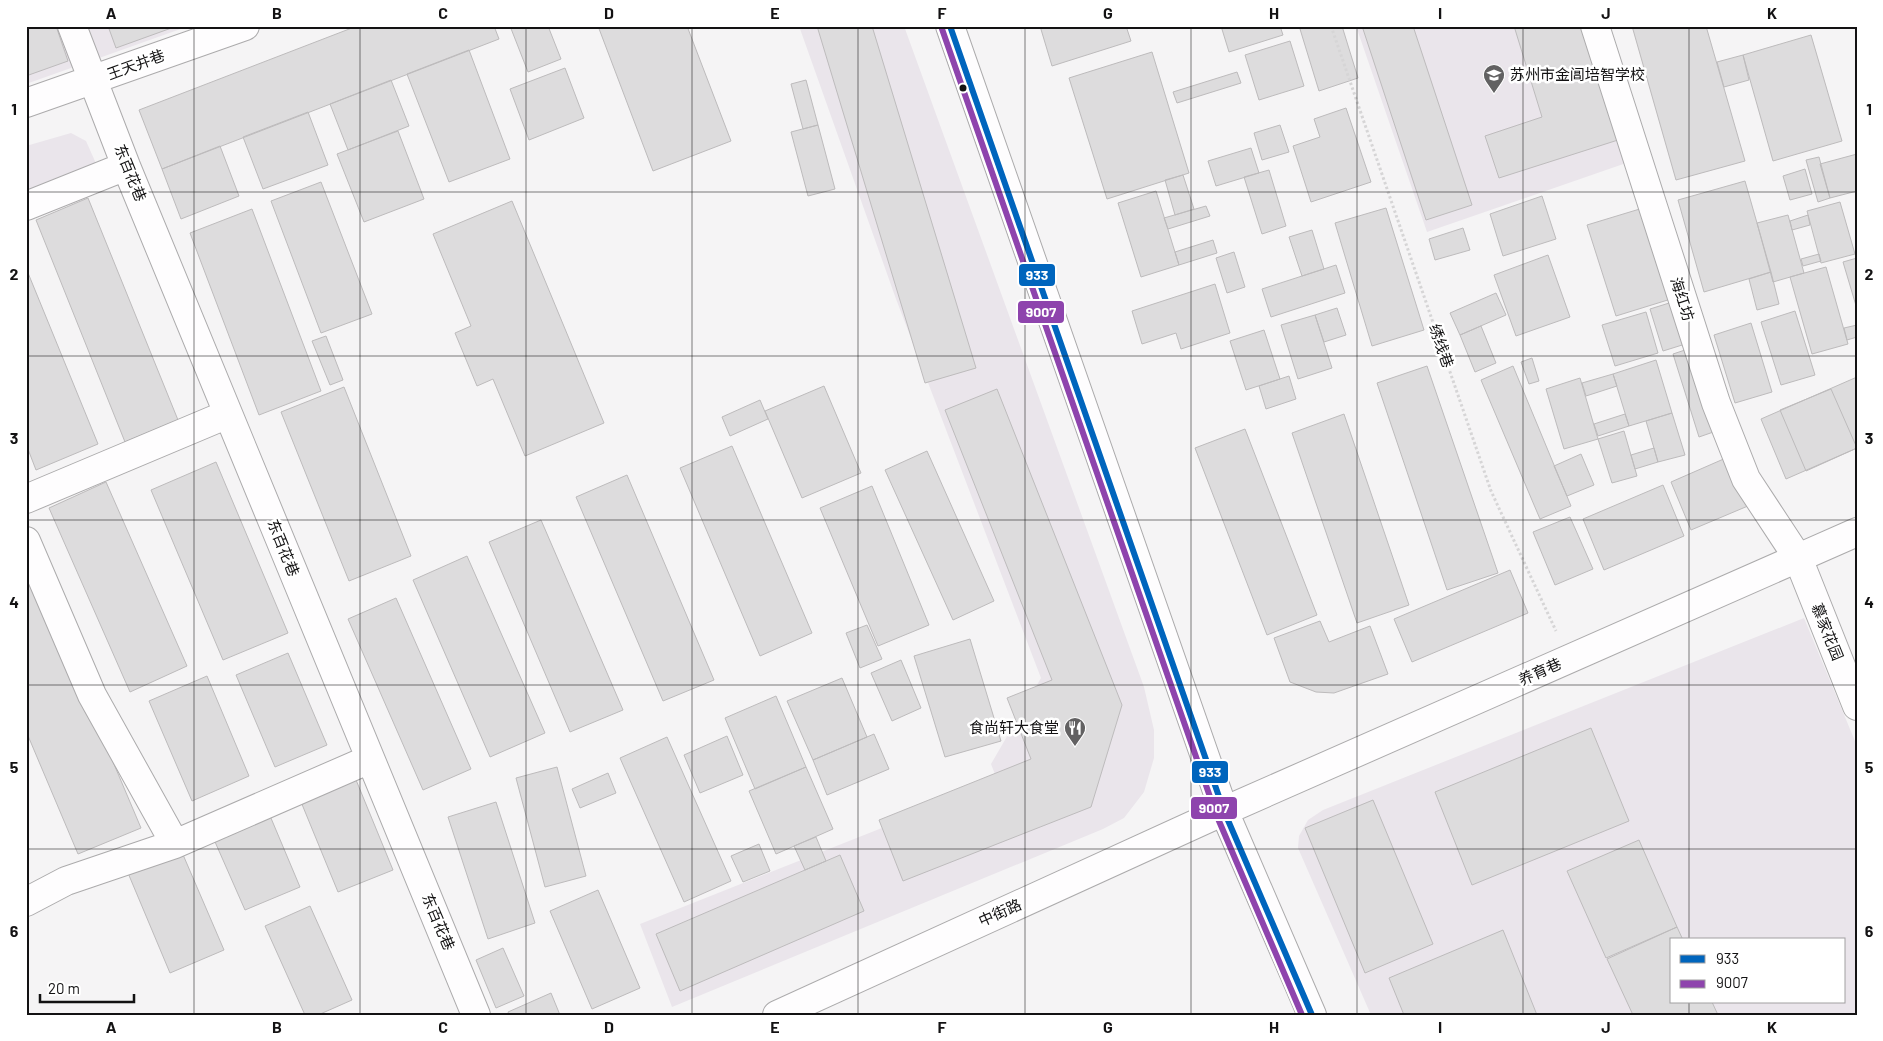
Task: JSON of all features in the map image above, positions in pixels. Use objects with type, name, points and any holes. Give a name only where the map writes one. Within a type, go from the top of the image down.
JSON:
[{"type":"main road","name":"东百花巷","points":[[72,26],[126,166],[476,1015]]},
{"type":"main road","name":"王天井巷","points":[[26,103],[245,26]]},
{"type":"main road","points":[[950,26],[1224,812],[1312,1015]]},
{"type":"main road","name":"海红坊","points":[[1596,26],[1730,443],[1746,479],[1798,558]]},
{"type":"main road","points":[[26,206],[126,166]]},
{"type":"main road","points":[[26,499],[228,414]]},
{"type":"main road","name":"养育巷","points":[[1224,812],[1857,532]]},
{"type":"main road","points":[[26,541],[92,695],[175,844]]},
{"type":"main road","name":"慕家花园","points":[[1798,558],[1857,706]]},
{"type":"main road","points":[[26,902],[66,881],[175,844],[370,759]]},
{"type":"main road","name":"中街路","points":[[777,1015],[1224,812]]},
{"type":"path","name":"绣线巷","points":[[1331,26],[1491,491],[1569,659]]},
{"type":"shaded area","points":[[26,26],[189,26],[26,84]]},
{"type":"shaded area","points":[[799,26],[904,26],[1144,687],[1154,730],[1154,758],[1144,792],[1124,818],[1103,829],[672,1007],[640,924],[998,782],[991,764],[1041,678],[896,299]]},
{"type":"shaded area","name":"苏州市金阊培智学校","points":[[1356,26],[1585,26],[1632,161],[1427,232]]},
{"type":"shaded area","points":[[71,133],[86,141],[98,168],[26,193],[26,146]]},
{"type":"shaded area","points":[[1804,618],[1857,746],[1857,1015],[1371,1015],[1298,848],[1299,836],[1308,820],[1323,810]]},
{"type":"building","points":[[26,26],[56,26],[68,61],[26,76]]},
{"type":"building","points":[[108,26],[177,26],[116,48]]},
{"type":"building","points":[[357,26],[494,26],[499,39],[162,169],[139,110]]},
{"type":"building","points":[[510,26],[548,26],[561,59],[528,72]]},
{"type":"building","points":[[598,26],[687,26],[731,141],[653,171]]},
{"type":"building","points":[[817,26],[872,26],[976,368],[925,383]]},
{"type":"building","points":[[1040,26],[1126,26],[1131,41],[1052,66]]},
{"type":"building","points":[[1221,26],[1280,26],[1283,35],[1229,52]]},
{"type":"building","points":[[1309,26],[1342,26],[1358,78],[1319,91],[1300,29]]},
{"type":"building","points":[[1362,26],[1413,26],[1472,205],[1426,220]]},
{"type":"building","points":[[1514,26],[1583,26],[1618,140],[1499,178],[1485,136],[1542,117]]},
{"type":"building","points":[[1632,26],[1706,26],[1745,161],[1676,180]]},
{"type":"building","points":[[1811,35],[1842,141],[1773,161],[1743,55]]},
{"type":"building","points":[[1290,41],[1304,86],[1259,100],[1245,55]]},
{"type":"building","points":[[469,50],[510,159],[449,182],[407,74]]},
{"type":"building","points":[[1152,52],[1189,173],[1107,199],[1069,78]]},
{"type":"building","points":[[1743,55],[1749,80],[1724,87],[1717,62]]},
{"type":"building","points":[[565,68],[584,118],[529,140],[510,89]]},
{"type":"building","points":[[1237,72],[1241,83],[1177,103],[1173,92]]},
{"type":"building","points":[[391,80],[409,126],[348,150],[330,104]]},
{"type":"building","points":[[806,80],[818,125],[803,129],[791,84]]},
{"type":"building","points":[[1346,108],[1371,182],[1311,202],[1293,146],[1320,137],[1314,119]]},
{"type":"building","points":[[308,112],[328,165],[263,189],[243,137]]},
{"type":"building","points":[[818,125],[835,189],[808,196],[791,132]]},
{"type":"building","points":[[1280,125],[1289,152],[1262,160],[1254,133]]},
{"type":"building","points":[[398,131],[424,199],[364,222],[337,154]]},
{"type":"building","points":[[220,146],[239,196],[181,219],[162,169]]},
{"type":"building","points":[[1251,148],[1259,173],[1216,186],[1208,161]]},
{"type":"building","points":[[1857,154],[1857,191],[1830,198],[1820,164]]},
{"type":"building","points":[[1819,157],[1830,198],[1818,202],[1806,160]]},
{"type":"building","points":[[1805,169],[1812,194],[1790,200],[1783,176]]},
{"type":"building","points":[[1269,170],[1286,226],[1262,234],[1244,177]]},
{"type":"building","points":[[1183,175],[1194,209],[1175,215],[1165,180]]},
{"type":"building","points":[[1745,181],[1771,272],[1704,292],[1678,200]]},
{"type":"building","points":[[321,182],[372,314],[321,333],[271,201]]},
{"type":"building","points":[[1156,191],[1179,265],[1141,277],[1118,203]]},
{"type":"building","points":[[1542,196],[1556,239],[1503,256],[1490,214]]},
{"type":"building","points":[[88,198],[178,420],[125,442],[36,220]]},
{"type":"building","points":[[512,201],[604,423],[525,456],[493,379],[477,386],[455,333],[471,326],[433,234]]},
{"type":"building","points":[[1840,202],[1855,254],[1821,263],[1807,211]]},
{"type":"building","points":[[1206,206],[1210,216],[1168,229],[1164,218]]},
{"type":"building","points":[[1386,208],[1424,330],[1372,346],[1335,223]]},
{"type":"building","points":[[1643,208],[1671,299],[1616,316],[1587,225]]},
{"type":"building","points":[[252,209],[321,391],[259,415],[190,233]]},
{"type":"building","points":[[1788,215],[1804,273],[1773,282],[1757,223]]},
{"type":"building","points":[[1808,215],[1810,225],[1792,230],[1790,221]]},
{"type":"building","points":[[1463,228],[1470,250],[1435,260],[1429,239]]},
{"type":"building","points":[[1312,230],[1324,269],[1302,276],[1289,237]]},
{"type":"building","points":[[1213,240],[1217,253],[1179,265],[1175,252]]},
{"type":"building","points":[[1234,252],[1245,287],[1227,293],[1216,258]]},
{"type":"building","points":[[1819,254],[1821,261],[1803,266],[1801,259]]},
{"type":"building","points":[[1548,255],[1570,317],[1516,336],[1494,275]]},
{"type":"building","points":[[1857,258],[1857,309],[1843,262]]},
{"type":"building","points":[[1336,265],[1345,293],[1271,317],[1262,289]]},
{"type":"building","points":[[1826,267],[1848,344],[1812,354],[1790,277]]},
{"type":"building","points":[[26,268],[98,444],[36,470],[26,444]]},
{"type":"building","points":[[1771,272],[1779,304],[1757,310],[1749,279]]},
{"type":"building","points":[[1215,284],[1230,333],[1181,349],[1176,333],[1142,344],[1132,311]]},
{"type":"building","points":[[1496,293],[1506,315],[1460,335],[1450,313]]},
{"type":"building","points":[[1682,299],[1695,341],[1663,351],[1650,309]]},
{"type":"building","points":[[1337,308],[1346,335],[1324,342],[1315,315]]},
{"type":"building","points":[[1795,311],[1815,375],[1781,385],[1761,322]]},
{"type":"building","points":[[1646,312],[1658,353],[1615,366],[1602,325]]},
{"type":"building","points":[[1315,315],[1332,368],[1298,379],[1281,325]]},
{"type":"building","points":[[1751,323],[1772,392],[1735,403],[1714,335]]},
{"type":"building","points":[[1857,325],[1857,337],[1847,340],[1844,328]]},
{"type":"building","points":[[1481,326],[1496,363],[1475,372],[1460,335]]},
{"type":"building","points":[[1264,330],[1280,379],[1246,390],[1230,341]]},
{"type":"building","points":[[326,336],[343,380],[330,385],[312,341]]},
{"type":"building","points":[[1697,346],[1722,429],[1699,437],[1673,354]]},
{"type":"building","points":[[1532,358],[1539,381],[1529,384],[1521,362]]},
{"type":"building","points":[[1656,360],[1672,413],[1629,426],[1613,374]]},
{"type":"building","points":[[1427,366],[1498,573],[1447,590],[1377,383]]},
{"type":"building","points":[[1513,366],[1571,506],[1540,519],[1481,380]]},
{"type":"building","points":[[1613,374],[1617,386],[1586,396],[1582,383]]},
{"type":"building","points":[[1289,376],[1296,399],[1266,409],[1259,386]]},
{"type":"building","points":[[1857,377],[1857,448],[1786,479],[1761,419]]},
{"type":"building","points":[[1580,378],[1598,439],[1564,449],[1546,389]]},
{"type":"building","points":[[824,386],[861,473],[802,498],[765,411]]},
{"type":"building","points":[[344,387],[411,556],[349,581],[281,412]]},
{"type":"building","points":[[997,389],[1122,705],[1091,807],[903,881],[879,820],[1031,759],[1007,698],[1052,680],[945,410]]},
{"type":"building","points":[[1831,389],[1857,448],[1806,471],[1780,410]]},
{"type":"building","points":[[760,400],[768,419],[730,436],[722,417]]},
{"type":"building","points":[[1672,413],[1685,455],[1658,462],[1646,421]]},
{"type":"building","points":[[1344,414],[1409,605],[1357,623],[1292,433]]},
{"type":"building","points":[[1625,414],[1629,426],[1598,436],[1594,424]]},
{"type":"building","points":[[1245,429],[1317,615],[1267,635],[1195,448]]},
{"type":"building","points":[[1624,431],[1637,476],[1612,483],[1598,439]]},
{"type":"building","points":[[732,446],[812,633],[760,656],[680,468]]},
{"type":"building","points":[[1654,448],[1658,462],[1635,469],[1631,455]]},
{"type":"building","points":[[927,451],[994,601],[953,620],[885,470]]},
{"type":"building","points":[[1581,454],[1594,485],[1567,496],[1554,466]]},
{"type":"building","points":[[1735,454],[1755,503],[1691,530],[1671,482]]},
{"type":"building","points":[[216,462],[288,633],[223,660],[151,490]]},
{"type":"building","points":[[627,475],[714,680],[663,701],[576,497]]},
{"type":"building","points":[[106,482],[187,666],[130,692],[49,508]]},
{"type":"building","points":[[1663,485],[1684,536],[1604,570],[1583,519]]},
{"type":"building","points":[[872,486],[929,625],[878,646],[820,508]]},
{"type":"building","points":[[1570,517],[1593,569],[1555,585],[1533,532]]},
{"type":"building","points":[[541,520],[623,710],[570,732],[489,542]]},
{"type":"building","points":[[467,556],[545,733],[490,757],[413,580]]},
{"type":"building","points":[[26,561],[28,561],[141,828],[78,854],[26,731]]},
{"type":"building","points":[[1510,570],[1528,613],[1412,662],[1394,619]]},
{"type":"building","points":[[396,598],[471,769],[423,790],[348,619]]},
{"type":"building","points":[[1320,621],[1329,642],[1370,626],[1388,674],[1334,693],[1316,692],[1290,682],[1274,638]]},
{"type":"building","points":[[867,625],[882,659],[860,668],[846,633]]},
{"type":"building","points":[[970,639],[1001,741],[945,757],[914,656]]},
{"type":"building","points":[[288,653],[327,745],[275,767],[236,675]]},
{"type":"building","points":[[901,660],[921,708],[892,721],[871,673]]},
{"type":"building","points":[[207,676],[249,776],[192,801],[149,701]]},
{"type":"building","points":[[842,678],[867,737],[813,760],[787,701]]},
{"type":"building","points":[[776,696],[806,767],[755,789],[725,718]]},
{"type":"building","points":[[1591,728],[1629,821],[1472,885],[1435,792]]},
{"type":"building","points":[[874,734],[889,769],[827,795],[813,760]]},
{"type":"building","points":[[727,736],[743,775],[700,793],[684,755]]},
{"type":"building","points":[[667,737],[731,881],[684,902],[620,758]]},
{"type":"building","points":[[557,767],[586,876],[545,887],[516,778]]},
{"type":"building","points":[[806,767],[833,829],[776,854],[749,791]]},
{"type":"building","points":[[608,773],[616,793],[580,808],[572,789]]},
{"type":"building","points":[[354,775],[393,870],[338,892],[299,797]]},
{"type":"building","points":[[1373,800],[1433,944],[1365,973],[1305,828]]},
{"type":"building","points":[[496,802],[535,923],[488,939],[448,817]]},
{"type":"building","points":[[268,811],[300,887],[245,910],[212,835]]},
{"type":"building","points":[[816,837],[826,861],[805,870],[794,846]]},
{"type":"building","points":[[1639,840],[1677,927],[1606,958],[1567,871]]},
{"type":"building","points":[[759,844],[770,871],[743,882],[731,856]]},
{"type":"building","points":[[181,850],[224,950],[170,973],[128,873]]},
{"type":"building","points":[[840,855],[864,911],[680,991],[656,934]]},
{"type":"building","points":[[598,890],[640,988],[592,1009],[550,911]]},
{"type":"building","points":[[310,906],[352,1000],[318,1015],[305,1015],[265,926]]},
{"type":"building","points":[[1677,927],[1682,938],[1670,938],[1670,1004],[1713,1004],[1718,1015],[1633,1015],[1607,959]]},
{"type":"building","points":[[1503,930],[1537,1015],[1404,1015],[1389,978]]},
{"type":"building","points":[[503,948],[524,996],[496,1008],[476,960]]},
{"type":"building","points":[[551,993],[560,1015],[509,1015],[508,1012]]},
{"type":"transit line","name":"933","points":[[950,26],[1224,811],[1312,1015]]},
{"type":"transit line","name":"9007","points":[[942,29],[1216,814],[1302,1015]]},
{"type":"place","name":"苏州市金阊培智学校","points":[[1494,94]]},
{"type":"place","name":"食尚轩大食堂","points":[[1075,747]]}]
